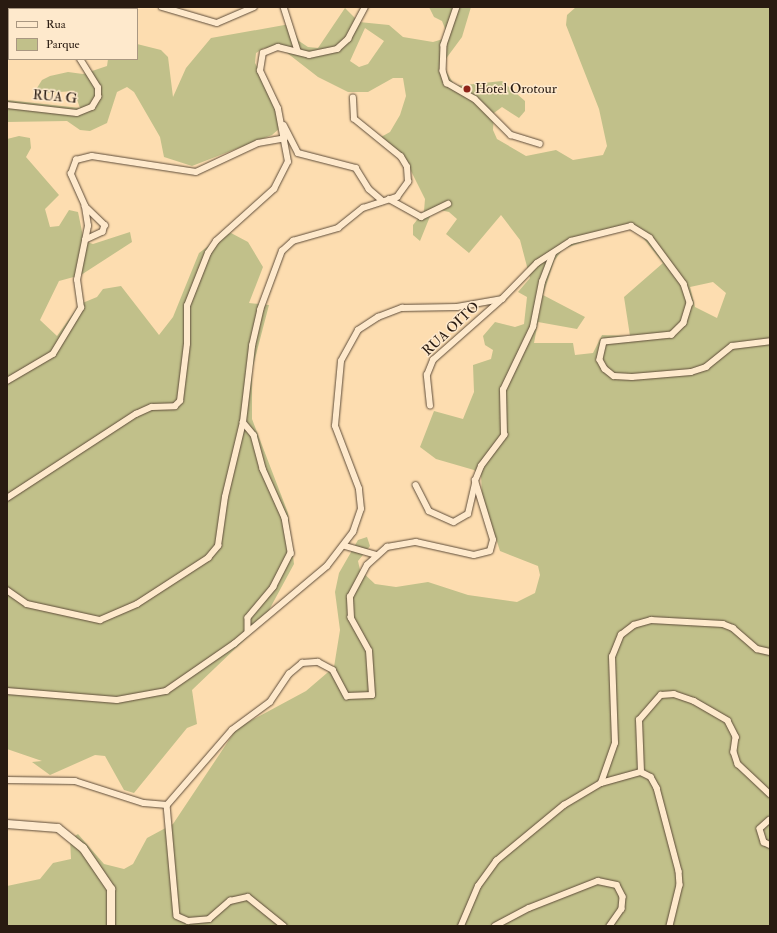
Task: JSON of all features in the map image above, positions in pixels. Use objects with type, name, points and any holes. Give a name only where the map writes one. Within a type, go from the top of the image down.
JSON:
[{"type":"street","points":[[162,7],[217,23],[254,7]]},
{"type":"street","points":[[284,7],[298,51]]},
{"type":"street","points":[[365,7],[348,39],[337,50],[309,55],[298,51],[274,48],[263,53],[259,60],[260,72],[282,123],[298,152],[356,168],[369,189],[383,201]]},
{"type":"street","points":[[457,8],[444,45],[443,71],[447,83],[475,100],[511,135],[540,144]]},
{"type":"street","name":"RUA G","points":[[7,105],[78,113],[92,107],[98,97],[98,88],[81,60]]},
{"type":"street","points":[[7,590],[28,604],[100,620],[137,604],[208,558],[218,546],[225,497],[243,422],[260,310],[282,251],[293,241],[338,228],[363,208],[389,199],[405,190],[408,182],[407,168],[401,157],[354,119],[353,98]]},
{"type":"street","points":[[7,498],[136,414],[152,407],[175,406],[181,397],[185,369],[187,306],[208,253],[284,176],[288,162],[282,123]]},
{"type":"street","points":[[7,381],[39,364],[64,339],[82,305],[77,284],[86,240],[85,206],[71,168],[83,157],[196,172],[258,143],[285,138]]},
{"type":"street","points":[[389,199],[421,217],[448,204]]},
{"type":"street","points":[[85,206],[105,225],[103,232],[86,240]]},
{"type":"street","name":"RUA OITO","points":[[430,406],[427,374],[433,360],[502,299],[537,263],[580,238],[631,226],[650,238],[684,284],[690,304],[684,323],[672,335],[604,342],[600,360],[614,376],[691,372],[706,366],[732,346],[770,340]]},
{"type":"street","points":[[416,485],[429,510],[454,522],[468,514],[475,481],[481,466],[504,435],[503,390],[531,331],[542,282],[553,254]]},
{"type":"street","points":[[7,692],[117,700],[152,696],[179,684],[301,590],[345,546],[360,509],[359,489],[337,437],[334,417],[341,361],[351,339],[367,323],[394,310],[457,307],[502,299]]},
{"type":"street","points":[[243,422],[254,435],[263,469],[285,518],[291,553],[274,587],[248,618],[248,630]]},
{"type":"street","points":[[284,926],[248,897],[230,902],[209,919],[188,921],[177,916],[167,805],[232,730],[270,702],[289,674],[302,663],[318,662],[335,672],[340,688],[347,696],[355,699],[368,697],[374,691],[367,644],[354,628],[348,607],[358,579],[376,555],[387,547],[406,542],[474,555],[490,551],[493,540],[475,481]]},
{"type":"street","points":[[345,546],[376,555]]},
{"type":"street","points":[[601,783],[615,743],[612,657],[621,635],[634,625],[651,620],[723,624],[733,628],[757,650],[770,652]]},
{"type":"street","points":[[641,772],[639,720],[661,695],[674,694],[694,701],[728,721],[736,736],[734,752],[738,764],[770,794]]},
{"type":"street","points":[[461,926],[487,869],[564,805],[601,783],[641,772],[651,777],[657,788],[679,871],[680,885],[670,926]]},
{"type":"street","points":[[7,780],[75,781],[144,803],[167,805]]},
{"type":"street","points":[[770,820],[760,829],[764,842],[770,845]]},
{"type":"street","points":[[7,824],[58,828],[83,848],[111,889],[110,926]]},
{"type":"street","points":[[495,926],[529,908],[598,882],[617,885],[623,897],[622,909],[610,926]]},
{"type":"green space","points":[[429,7],[471,7],[462,37],[445,60],[446,71],[455,86],[502,81],[525,101],[525,111],[519,118],[502,107],[494,113],[493,130],[497,139],[526,156],[556,150],[573,160],[603,155],[607,146],[599,109],[566,25],[567,15],[576,7],[770,7],[770,926],[7,926],[7,886],[40,879],[53,863],[71,859],[70,839],[78,834],[104,864],[124,869],[133,864],[147,838],[173,824],[237,728],[306,691],[334,667],[340,630],[335,592],[339,573],[358,540],[367,537],[370,546],[358,561],[360,570],[375,584],[396,587],[428,582],[468,595],[517,602],[535,593],[540,575],[538,566],[500,551],[482,495],[481,476],[474,470],[436,459],[420,447],[434,411],[463,419],[474,392],[473,365],[491,359],[493,350],[485,345],[483,336],[495,322],[515,327],[524,324],[527,297],[518,292],[530,278],[520,240],[501,215],[469,253],[446,234],[457,219],[449,212],[440,210],[431,214],[420,241],[413,235],[413,225],[424,211],[425,199],[410,169],[381,137],[390,132],[400,115],[406,96],[403,78],[393,78],[368,92],[348,92],[318,77],[282,49],[264,48],[256,53],[255,63],[274,98],[280,128],[272,135],[192,166],[164,157],[160,137],[134,92],[127,87],[117,92],[107,123],[90,131],[80,130],[67,121],[7,122],[7,100],[80,108],[74,91],[45,93],[37,88],[42,80],[50,76],[68,72],[83,74],[107,66],[108,60],[138,60],[138,44],[161,50],[168,57],[173,97],[186,68],[211,38],[290,24],[299,41],[308,47],[318,48],[345,8],[359,22],[389,25],[403,37],[433,42],[443,39],[446,31],[442,21],[434,17]],"holes":[[[365,28],[384,41],[368,64],[359,67],[350,61]],[[622,228],[636,229],[663,263],[624,297],[630,336],[602,335],[593,353],[575,355],[573,343],[534,343],[538,322],[577,329],[585,317],[543,295],[554,261],[563,249]],[[713,282],[726,293],[717,318],[695,307],[690,287]]]},
{"type":"green space","points":[[19,136],[30,138],[31,148],[26,157],[59,195],[45,209],[50,227],[59,226],[69,210],[78,212],[84,241],[93,244],[130,232],[132,242],[81,275],[59,281],[40,320],[57,336],[80,304],[97,297],[103,289],[121,286],[159,335],[173,317],[199,253],[222,236],[231,233],[248,242],[263,267],[249,303],[269,305],[252,370],[252,419],[288,513],[294,564],[262,623],[192,690],[197,724],[187,728],[134,793],[124,790],[105,756],[95,755],[50,775],[32,762],[42,761],[7,749],[7,139]]},
{"type":"place","name":"Hotel Orotour","points":[[467,89]]}]
